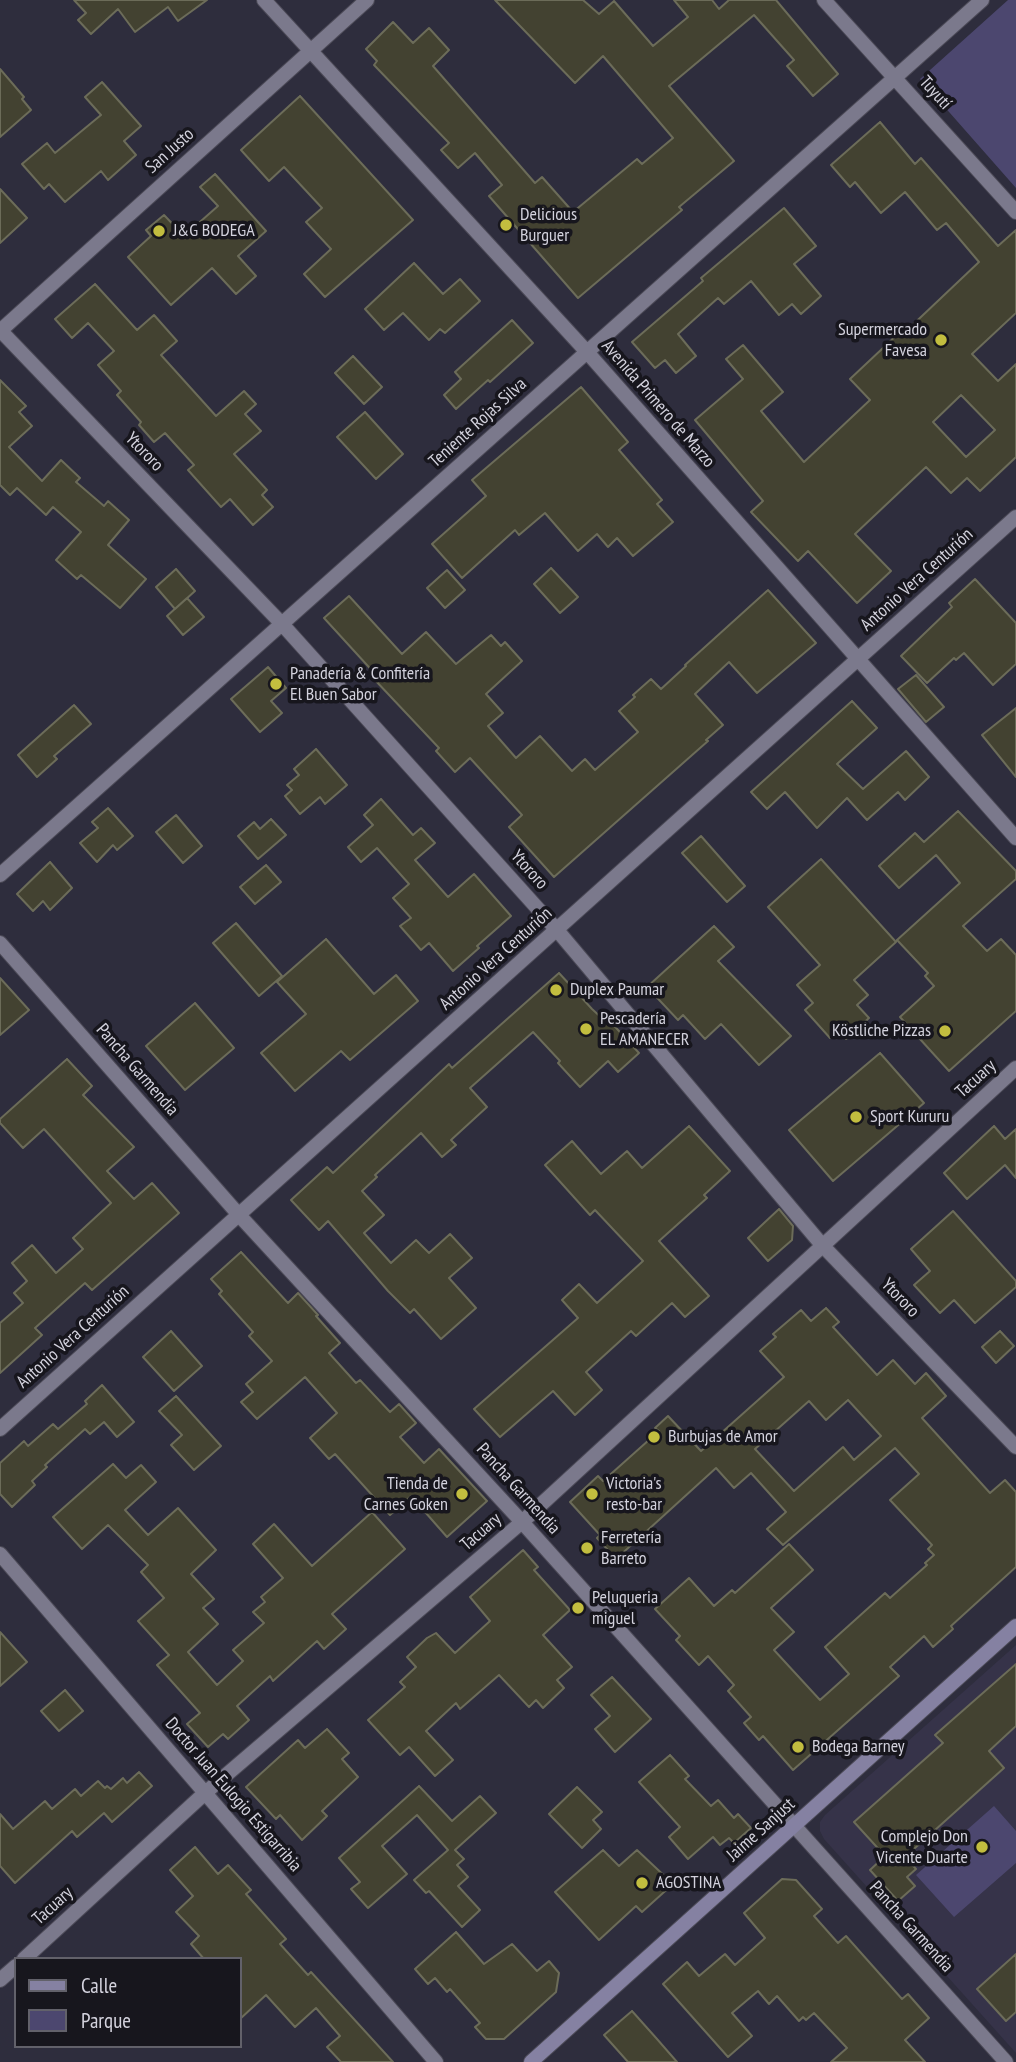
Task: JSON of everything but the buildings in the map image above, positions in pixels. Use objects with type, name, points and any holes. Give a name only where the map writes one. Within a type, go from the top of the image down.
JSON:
[{"type":"main road","name":"Jaime Sanjust","points":[[531,2062],[1016,1626]]},
{"type":"street","name":"Avenida Primero de Marzo","points":[[264,0],[587,352],[1016,838]]},
{"type":"street","name":"San Justo","points":[[0,331],[366,0]]},
{"type":"street","name":"Tuyutí","points":[[824,0],[1016,212]]},
{"type":"street","name":"Teniente Rojas Silva","points":[[0,875],[982,0]]},
{"type":"street","name":"Ytororo","points":[[0,331],[282,624],[557,930],[822,1245],[1016,1447]]},
{"type":"street","name":"Antonio Vera Centurión","points":[[0,1429],[1016,517]]},
{"type":"street","name":"Pancha Garmendia","points":[[0,943],[239,1215],[522,1522],[1006,2062]]},
{"type":"street","name":"Tacuary","points":[[26,1957],[205,1793],[522,1522],[1016,1068]]},
{"type":"street","name":"Doctor Juan Eulogio Estigarribia","points":[[0,1554],[436,2062]]},
{"type":"street","points":[[0,1980],[14,1968]]},
{"type":"shaded area","points":[[1016,1645],[1016,2053],[824,1839],[820,1822]]},
{"type":"green space","points":[[1008,0],[1016,0],[1016,188],[920,79]]},
{"type":"green space","name":"Complejo Don Vicente Duarte","points":[[994,1806],[1016,1831],[1016,1863],[954,1917],[916,1875]]},
{"type":"place","name":"Delicious Burguer","points":[[506,225]]},
{"type":"place","name":"J&G BODEGA","points":[[159,231]]},
{"type":"place","name":"Supermercado Favesa","points":[[941,340]]},
{"type":"place","name":"Panadería & Confitería El Buen Sabor","points":[[276,684]]},
{"type":"place","name":"Duplex Paumar","points":[[556,990]]},
{"type":"place","name":"Pescadería EL AMANECER","points":[[586,1029]]},
{"type":"place","name":"Köstliche Pizzas","points":[[945,1031]]},
{"type":"place","name":"Sport Kururu","points":[[856,1117]]},
{"type":"place","name":"Burbujas de Amor","points":[[654,1437]]},
{"type":"place","name":"Tienda de Carnes Goken","points":[[462,1494]]},
{"type":"place","name":"Victoria's resto-bar","points":[[592,1494]]},
{"type":"place","name":"Ferretería Barreto","points":[[587,1548]]},
{"type":"place","name":"Peluqueria miguel","points":[[578,1608]]},
{"type":"place","name":"Bodega Barney","points":[[798,1747]]},
{"type":"place","name":"Complejo Don Vicente Duarte","points":[[982,1847]]},
{"type":"place","name":"AGOSTINA","points":[[642,1883]]}]
